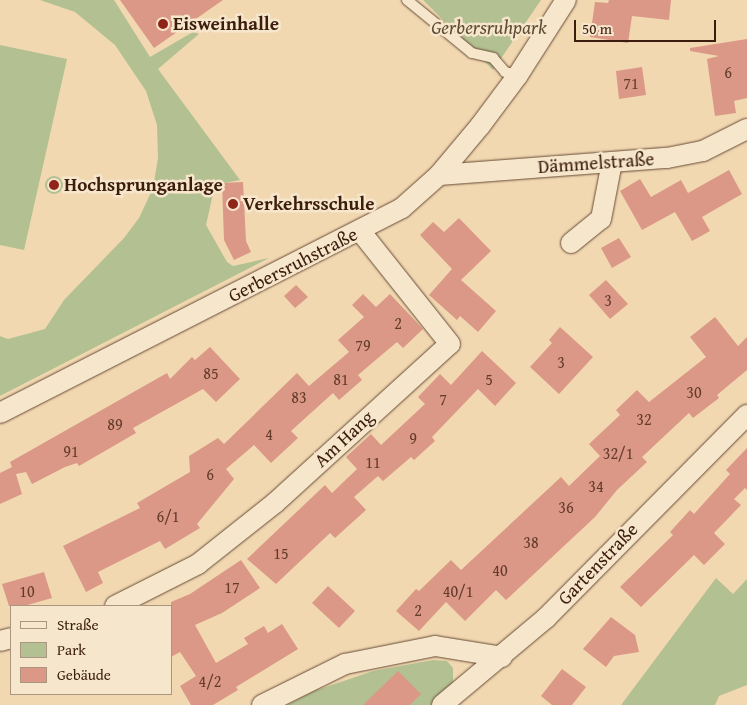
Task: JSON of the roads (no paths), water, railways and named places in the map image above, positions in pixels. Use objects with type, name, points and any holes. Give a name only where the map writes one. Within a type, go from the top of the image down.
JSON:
[{"type":"street","name":"Gerbersruhstraße","points":[[0,413],[402,208],[440,175],[518,75],[566,0]]},
{"type":"street","name":"Dämmelstraße","points":[[440,175],[667,158],[703,151],[747,129]]},
{"type":"street","points":[[571,242],[601,219],[612,162]]},
{"type":"street","name":"Am Hang","points":[[117,605],[205,558],[275,503],[450,344],[360,231]]},
{"type":"street","name":"Gartenstraße","points":[[442,705],[502,657],[747,415]]},
{"type":"street","points":[[262,705],[345,664],[435,646],[502,657]]},
{"type":"lane","points":[[407,0],[472,54],[493,58],[505,72],[518,75]]},
{"type":"place","name":"Eisweinhalle","points":[[163,24]]},
{"type":"place","name":"Hochsprunganlage","points":[[54,185]]},
{"type":"place","name":"Verkehrsschule","points":[[233,204]]},
{"type":"park label","name":"Gerbersruhpark","points":[[489,28]]}]
